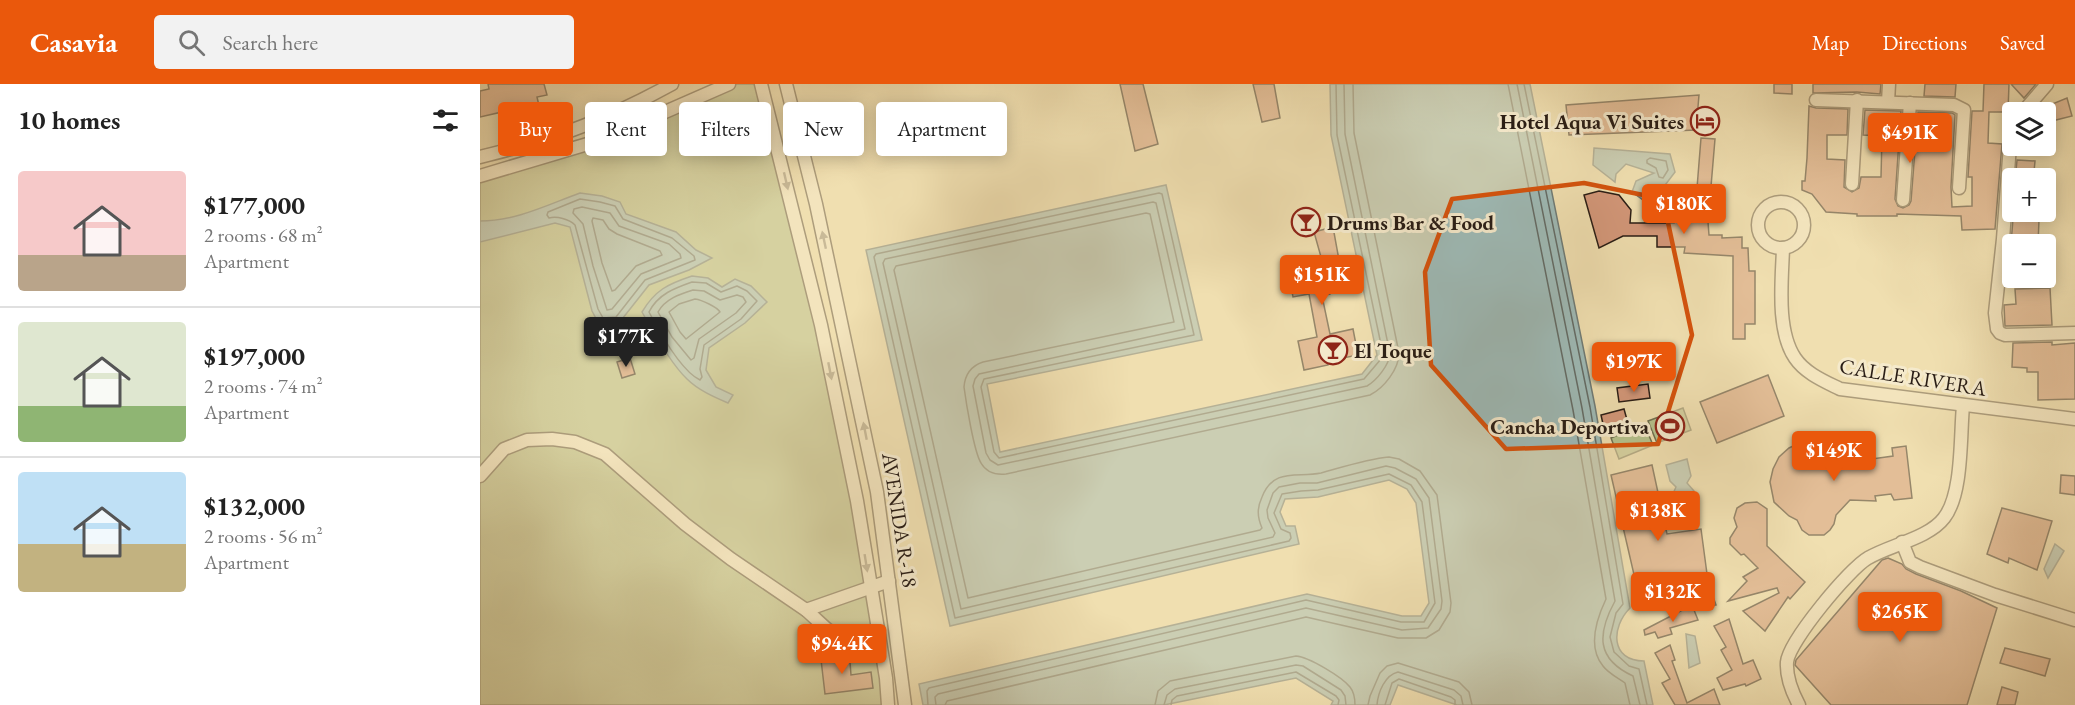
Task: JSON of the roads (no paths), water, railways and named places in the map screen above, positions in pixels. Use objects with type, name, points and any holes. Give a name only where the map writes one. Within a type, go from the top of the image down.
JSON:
[{"type":"street","points":[[480,157],[547,139],[584,126],[672,84]]},
{"type":"street","points":[[480,176],[601,140],[729,84]]},
{"type":"street","name":"AVENIDA R-18","points":[[761,84],[820,325],[857,501],[888,705]]},
{"type":"street","name":"AVENIDA R-18","points":[[786,84],[816,204],[865,427],[877,492],[905,705]]},
{"type":"street","points":[[1888,102],[1889,84]]},
{"type":"street","points":[[2032,102],[2047,84]]},
{"type":"street","points":[[1816,100],[1954,105],[1964,110],[1959,188]]},
{"type":"street","points":[[1852,184],[1857,100]]},
{"type":"street","points":[[1903,200],[1910,103]]},
{"type":"street","points":[[2010,156],[1995,314],[1997,329],[2005,335],[2075,333]]},
{"type":"street","name":"CALLE RIVERA","points":[[1783,248],[1782,302],[1785,334],[1795,358],[1816,377],[1840,389],[2075,419]]},
{"type":"street","points":[[1799,705],[1789,682],[1787,661],[1798,637],[1844,580],[1864,560],[1883,549],[1928,532],[1944,519],[1953,503],[1957,486],[1963,406]]},
{"type":"street","points":[[480,476],[504,449],[527,440],[552,439],[575,442],[605,454],[685,524],[731,559],[806,610],[848,645],[881,655],[900,654]]},
{"type":"street","points":[[1902,542],[1910,562],[1920,567],[1995,595],[2075,620]]},
{"type":"street","points":[[806,610],[889,581]]},
{"type":"water","points":[[1330,84],[1530,84],[1595,406],[1630,608],[1619,624],[1617,642],[1625,655],[1633,660],[1644,661],[1653,705],[1457,705],[1398,685],[1390,705],[1331,705],[1333,701],[1296,678],[1164,705],[923,705],[919,684],[1307,594],[1402,616],[1421,616],[1429,603],[1416,503],[1407,489],[1389,480],[1318,497],[1285,499],[1280,512],[1286,526],[1295,526],[1299,544],[950,626],[866,250],[1166,185],[1202,340],[987,384],[1000,452],[1362,374],[1377,355],[1331,135]]},
{"type":"water","points":[[1594,148],[1670,154],[1675,172],[1650,205],[1632,192],[1636,181],[1654,173],[1626,164],[1616,174],[1615,182],[1593,165]]},
{"type":"water","points":[[580,193],[602,196],[620,202],[626,214],[676,232],[696,250],[712,258],[689,270],[649,285],[619,323],[599,324],[592,311],[570,227],[555,223],[480,242],[480,221],[519,215]]},
{"type":"water","points":[[692,276],[708,278],[722,287],[735,279],[751,286],[767,302],[745,323],[709,348],[706,370],[716,387],[733,395],[728,403],[701,390],[681,373],[642,312],[657,293]]},
{"type":"water","points":[[1687,459],[1691,476],[1687,483],[1694,491],[1691,500],[1682,504],[1672,496],[1676,487],[1670,481],[1666,465]]},
{"type":"water","points":[[2055,544],[2064,551],[2048,578],[2044,569]]},
{"type":"water","points":[[1686,634],[1695,636],[1700,663],[1689,668]]},
{"type":"place","name":"Hotel Aqua Vi Suites","points":[[1705,121]]},
{"type":"place","name":"Drums Bar & Food","points":[[1306,222]]},
{"type":"place","name":"El Toque","points":[[1333,350]]},
{"type":"place","name":"Cancha Deportiva","points":[[1670,426]]}]
